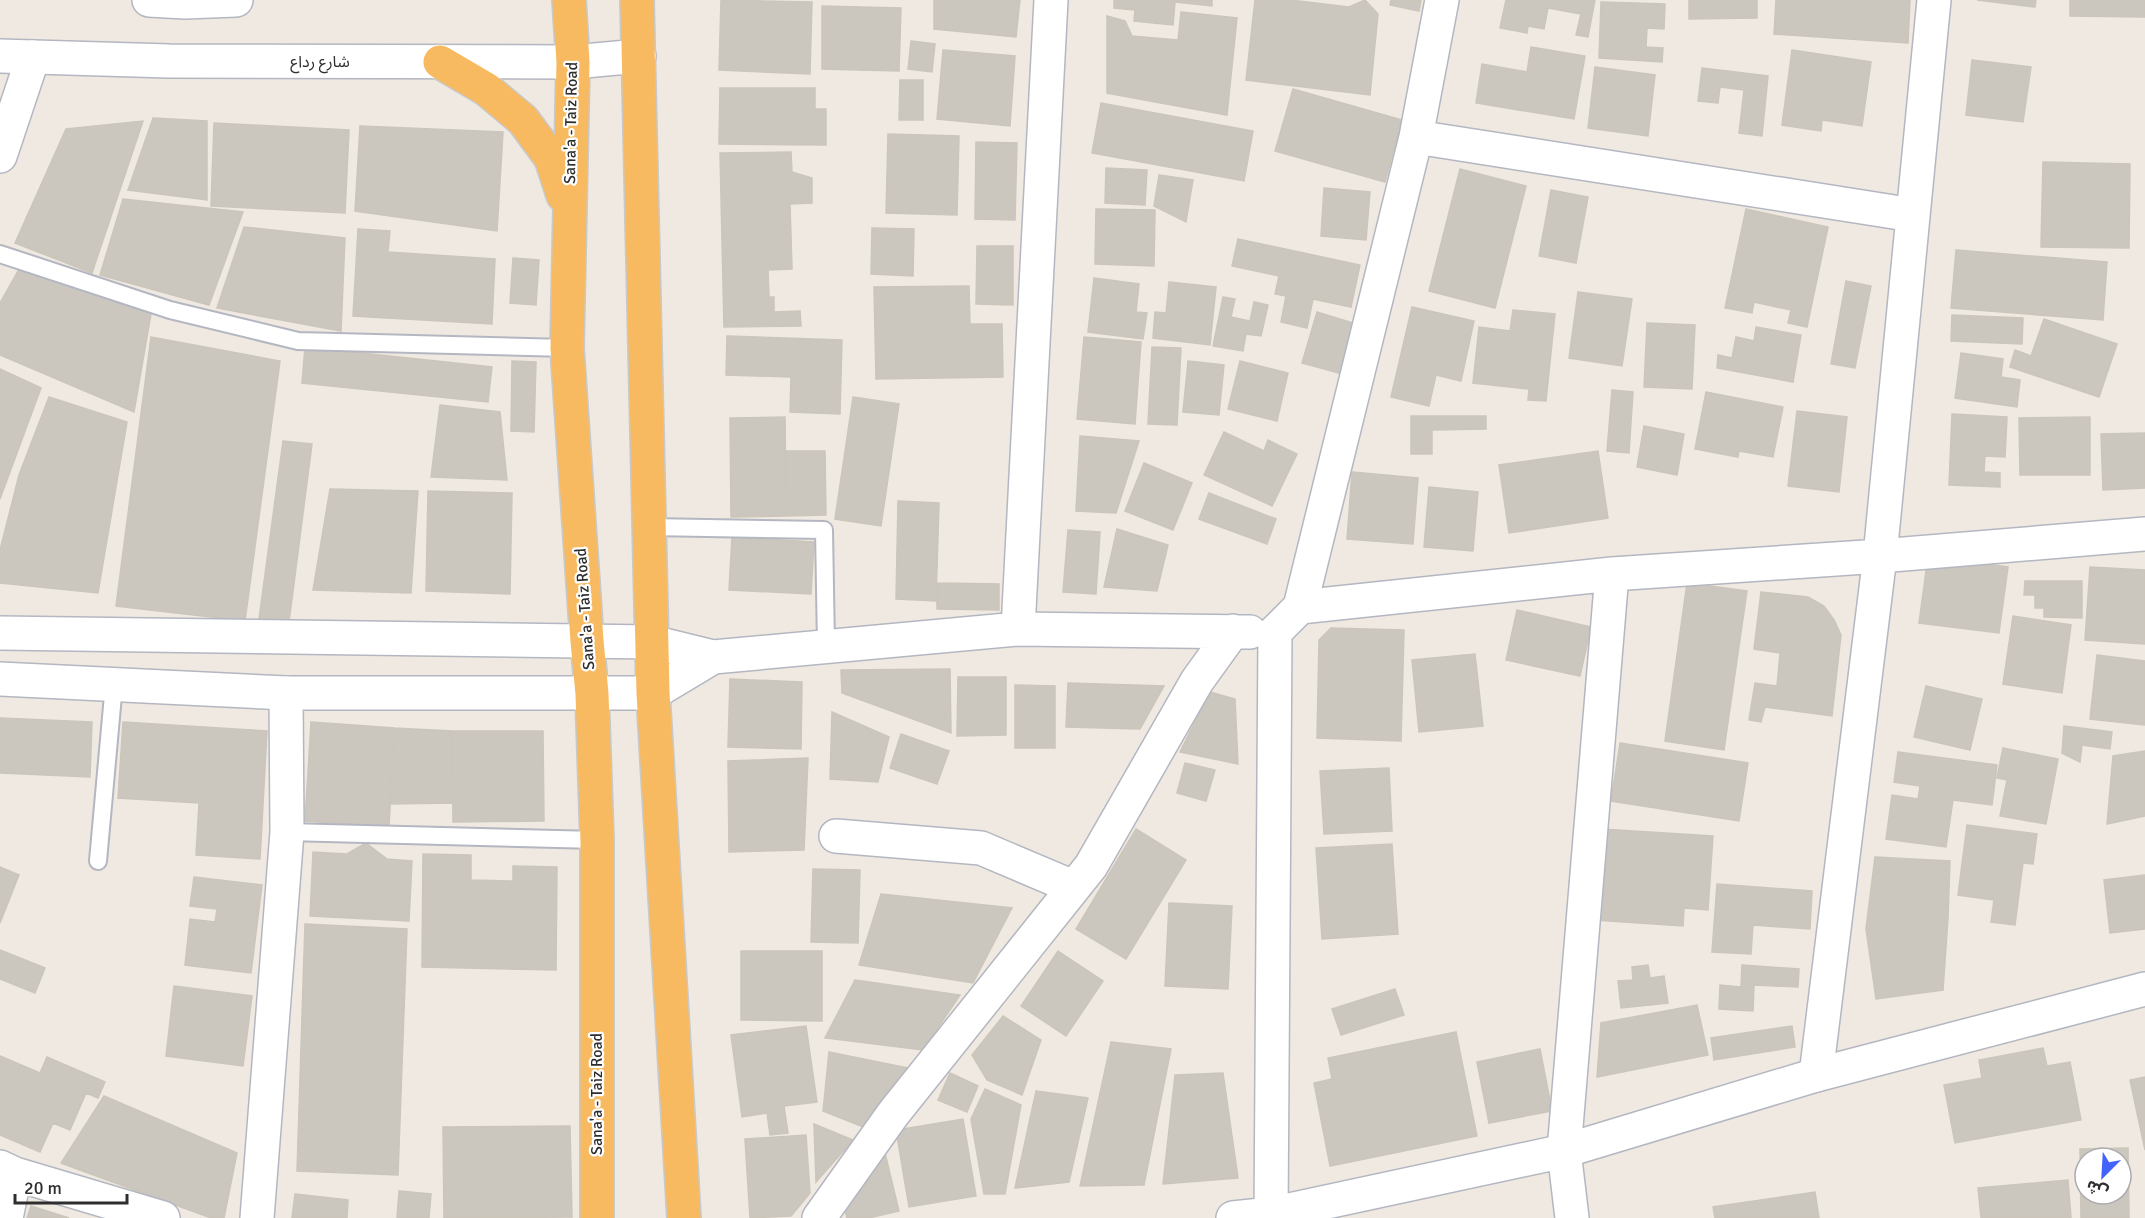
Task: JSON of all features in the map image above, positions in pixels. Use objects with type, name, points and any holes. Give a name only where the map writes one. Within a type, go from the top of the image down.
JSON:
[{"type":"highway","name":"Sana'a - Taiz Road","points":[[568,0],[573,62],[567,348],[586,641],[592,694],[597,840],[597,1218]]},
{"type":"highway","points":[[637,0],[653,693],[684,1218]]},
{"type":"highway","points":[[440,62],[486,89],[523,120],[551,158],[569,217]]},
{"type":"street","points":[[149,0],[236,0]]},
{"type":"street","points":[[1018,628],[1051,0]]},
{"type":"street","points":[[1271,1216],[1275,632],[1300,607],[1416,137],[1442,0]]},
{"type":"street","points":[[1816,1075],[1880,556],[1934,0]]},
{"type":"street","name":"شارع رداع","points":[[0,56],[169,61],[573,62],[639,56]]},
{"type":"street","points":[[0,156],[33,57]]},
{"type":"street","points":[[1416,137],[1913,215]]},
{"type":"street","points":[[1300,607],[1612,574],[1880,556],[2145,534]]},
{"type":"street","points":[[1572,1218],[1564,1151],[1612,574]]},
{"type":"street","points":[[0,633],[652,642],[712,657],[1018,628],[1275,632]]},
{"type":"street","points":[[819,1218],[892,1114],[1091,866],[1197,681],[1233,631]]},
{"type":"street","points":[[0,679],[286,693],[653,693],[712,657]]},
{"type":"street","points":[[257,1218],[286,832],[286,693]]},
{"type":"street","points":[[836,836],[981,848],[1073,888]]},
{"type":"street","points":[[1233,1218],[1271,1216],[1564,1151],[1816,1075],[2145,989]]},
{"type":"street","points":[[6,1218],[8,1171],[163,1218]]},
{"type":"lane","points":[[0,254],[170,310],[298,341],[567,348]]},
{"type":"lane","points":[[649,527],[824,530],[826,646]]},
{"type":"lane","points":[[98,861],[114,684]]},
{"type":"lane","points":[[286,832],[597,840]]},
{"type":"building","points":[[721,0],[812,2],[810,74],[719,70]]},
{"type":"building","points":[[934,0],[1020,0],[1016,37],[934,29]]},
{"type":"building","points":[[1114,0],[1212,0],[1212,6],[1175,2],[1173,25],[1134,21],[1135,10],[1114,8]]},
{"type":"building","points":[[1255,0],[1290,0],[1349,7],[1365,0],[1378,14],[1370,95],[1246,80]]},
{"type":"building","points":[[1391,0],[1421,0],[1419,11],[1390,5]]},
{"type":"building","points":[[1506,0],[1595,0],[1588,37],[1576,35],[1581,14],[1548,8],[1544,29],[1528,26],[1527,33],[1500,28]]},
{"type":"building","points":[[1689,0],[1757,0],[1757,18],[1689,19]]},
{"type":"building","points":[[1776,0],[1910,0],[1908,43],[1774,34]]},
{"type":"building","points":[[1977,0],[2036,0],[2035,7]]},
{"type":"building","points":[[2070,0],[2145,0],[2145,17],[2070,16]]},
{"type":"building","points":[[1601,2],[1665,4],[1664,29],[1647,28],[1646,47],[1663,48],[1662,62],[1599,58]]},
{"type":"building","points":[[822,6],[901,8],[899,71],[822,69]]},
{"type":"building","points":[[1181,12],[1237,18],[1227,115],[1107,93],[1107,16],[1125,21],[1132,36],[1178,40]]},
{"type":"building","points":[[911,41],[935,44],[932,72],[908,69]]},
{"type":"building","points":[[1531,47],[1585,56],[1574,119],[1476,103],[1482,64],[1527,72]]},
{"type":"building","points":[[943,50],[1015,56],[1010,126],[937,119]]},
{"type":"building","points":[[1792,50],[1871,62],[1862,126],[1822,120],[1821,131],[1782,125]]},
{"type":"building","points":[[1972,60],[2031,67],[2023,122],[1966,115]]},
{"type":"building","points":[[1595,67],[1655,75],[1648,136],[1588,128]]},
{"type":"building","points":[[1702,68],[1768,76],[1762,136],[1739,133],[1744,90],[1720,87],[1718,103],[1698,101]]},
{"type":"building","points":[[900,80],[923,80],[923,120],[899,120]]},
{"type":"building","points":[[720,88],[815,88],[815,109],[826,109],[826,145],[719,144]]},
{"type":"building","points":[[1293,89],[1402,120],[1385,182],[1275,151]]},
{"type":"building","points":[[1101,103],[1253,131],[1244,181],[1092,153]]},
{"type":"building","points":[[153,118],[207,121],[207,200],[128,190]]},
{"type":"building","points":[[143,121],[92,273],[15,243],[66,129]]},
{"type":"building","points":[[214,123],[349,130],[345,213],[211,206]]},
{"type":"building","points":[[360,126],[503,132],[497,231],[355,211]]},
{"type":"building","points":[[888,134],[959,136],[957,215],[886,213]]},
{"type":"building","points":[[976,142],[1017,143],[1015,220],[975,219]]},
{"type":"building","points":[[791,152],[792,172],[812,178],[812,203],[790,204],[792,269],[768,270],[769,297],[774,297],[774,312],[800,311],[801,326],[724,327],[720,153]]},
{"type":"building","points":[[2043,162],[2130,164],[2129,248],[2041,247]]},
{"type":"building","points":[[1106,168],[1147,170],[1145,205],[1105,203]]},
{"type":"building","points":[[1460,169],[1526,186],[1495,308],[1429,291]]},
{"type":"building","points":[[1159,175],[1193,180],[1186,222],[1154,206]]},
{"type":"building","points":[[1324,188],[1370,192],[1366,240],[1321,236]]},
{"type":"building","points":[[1551,190],[1588,197],[1576,263],[1539,256]]},
{"type":"building","points":[[123,199],[243,212],[209,305],[100,275]]},
{"type":"building","points":[[1096,209],[1155,210],[1154,266],[1095,264]]},
{"type":"building","points":[[1746,209],[1828,227],[1807,327],[1788,323],[1791,310],[1754,302],[1752,313],[1725,308]]},
{"type":"building","points":[[244,227],[345,238],[341,331],[217,308]]},
{"type":"building","points":[[872,228],[914,229],[913,276],[871,274]]},
{"type":"building","points":[[358,229],[390,231],[388,252],[495,259],[492,324],[353,316]]},
{"type":"building","points":[[1238,239],[1360,265],[1351,307],[1313,299],[1307,328],[1281,322],[1286,296],[1275,294],[1279,276],[1232,266]]},
{"type":"building","points":[[977,246],[1013,246],[1013,305],[976,304]]},
{"type":"building","points":[[1956,250],[2107,262],[2103,320],[1951,308]]},
{"type":"building","points":[[513,258],[539,260],[536,305],[510,303]]},
{"type":"building","points":[[22,264],[151,314],[134,412],[0,355],[0,303]]},
{"type":"building","points":[[1094,278],[1139,284],[1136,312],[1147,313],[1143,339],[1088,332]]},
{"type":"building","points":[[1846,281],[1871,286],[1855,368],[1831,364]]},
{"type":"building","points":[[1169,282],[1216,287],[1210,345],[1153,338],[1155,312],[1166,313]]},
{"type":"building","points":[[969,286],[970,324],[1002,324],[1003,377],[876,379],[874,287]]},
{"type":"building","points":[[1578,292],[1632,299],[1622,366],[1569,358]]},
{"type":"building","points":[[1223,297],[1235,299],[1231,317],[1250,321],[1254,302],[1268,305],[1261,336],[1246,334],[1243,351],[1213,346]]},
{"type":"building","points":[[1412,307],[1474,321],[1461,381],[1436,375],[1429,406],[1391,397]]},
{"type":"building","points":[[1513,310],[1555,314],[1546,401],[1528,400],[1529,389],[1473,383],[1479,327],[1510,331]]},
{"type":"building","points":[[1317,312],[1353,323],[1339,373],[1302,363]]},
{"type":"building","points":[[1952,315],[2023,318],[2022,344],[1951,341]]},
{"type":"building","points":[[2044,319],[2117,344],[2099,397],[2010,367],[2015,350],[2031,356]]},
{"type":"building","points":[[1647,323],[1695,325],[1692,389],[1644,387]]},
{"type":"building","points":[[1756,327],[1801,335],[1793,382],[1717,368],[1718,355],[1732,358],[1736,337],[1754,341]]},
{"type":"building","points":[[727,336],[842,340],[840,414],[790,412],[791,377],[726,375]]},
{"type":"building","points":[[151,337],[280,361],[245,621],[116,606]]},
{"type":"building","points":[[1084,337],[1141,342],[1135,424],[1077,419]]},
{"type":"building","points":[[305,347],[492,367],[488,402],[302,383]]},
{"type":"building","points":[[1152,347],[1181,348],[1177,425],[1148,424]]},
{"type":"building","points":[[1961,353],[2003,359],[2001,377],[2020,380],[2017,407],[1955,398]]},
{"type":"building","points":[[512,361],[536,362],[534,432],[511,431]]},
{"type":"building","points":[[1188,361],[1224,365],[1219,415],[1183,412]]},
{"type":"building","points":[[1240,361],[1288,373],[1277,421],[1228,409]]},
{"type":"building","points":[[0,369],[41,388],[0,499]]},
{"type":"building","points":[[1612,390],[1633,392],[1629,453],[1607,451]]},
{"type":"building","points":[[1706,392],[1783,407],[1773,457],[1739,451],[1738,457],[1695,449]]},
{"type":"building","points":[[49,397],[127,422],[98,593],[0,583],[0,550],[19,475]]},
{"type":"building","points":[[853,397],[899,404],[881,526],[835,519]]},
{"type":"building","points":[[440,405],[500,412],[507,480],[431,477]]},
{"type":"building","points":[[1797,411],[1847,417],[1839,492],[1788,486]]},
{"type":"building","points":[[1952,414],[2007,417],[2005,457],[1985,456],[1984,472],[2000,473],[2000,487],[1949,485]]},
{"type":"building","points":[[1411,416],[1486,416],[1486,429],[1432,430],[1432,454],[1411,454]]},
{"type":"building","points":[[785,417],[786,516],[731,517],[730,418]]},
{"type":"building","points":[[2090,417],[2090,475],[2020,475],[2019,418]]},
{"type":"building","points":[[1644,426],[1684,434],[1677,475],[1637,467]]},
{"type":"building","points":[[1224,432],[1264,451],[1268,440],[1297,454],[1272,506],[1204,475]]},
{"type":"building","points":[[2145,433],[2145,488],[2103,490],[2101,434]]},
{"type":"building","points":[[1080,436],[1139,441],[1116,513],[1076,511]]},
{"type":"building","points":[[283,441],[312,444],[289,622],[259,619]]},
{"type":"building","points":[[785,451],[825,451],[826,515],[786,516]]},
{"type":"building","points":[[1598,451],[1608,518],[1509,533],[1499,465]]},
{"type":"building","points":[[1144,463],[1192,483],[1173,530],[1125,511]]},
{"type":"building","points":[[1352,472],[1418,478],[1413,544],[1347,539]]},
{"type":"building","points":[[1429,487],[1478,492],[1473,551],[1424,547]]},
{"type":"building","points":[[330,489],[418,491],[411,593],[313,590]]},
{"type":"building","points":[[428,491],[512,493],[510,594],[426,591]]},
{"type":"building","points":[[1209,493],[1276,519],[1267,544],[1199,519]]},
{"type":"building","points":[[898,501],[939,503],[936,601],[896,599]]},
{"type":"building","points":[[1117,529],[1168,545],[1157,591],[1104,587]]},
{"type":"building","points":[[1068,530],[1100,532],[1096,594],[1063,592]]},
{"type":"building","points":[[732,537],[814,542],[811,594],[729,590]]},
{"type":"building","points":[[1928,556],[2008,567],[1999,633],[1919,623]]},
{"type":"building","points":[[2090,567],[2145,570],[2145,644],[2085,640]]},
{"type":"building","points":[[2025,581],[2082,581],[2082,618],[2044,617],[2044,608],[2035,608],[2035,595],[2024,595]]},
{"type":"building","points":[[937,583],[999,584],[999,610],[937,609]]},
{"type":"building","points":[[1687,583],[1747,591],[1724,750],[1665,741]]},
{"type":"building","points":[[1761,592],[1808,597],[1824,606],[1834,620],[1841,635],[1832,716],[1765,707],[1761,722],[1749,720],[1755,683],[1777,686],[1780,653],[1754,649]]},
{"type":"building","points":[[1517,610],[1591,627],[1580,676],[1506,660]]},
{"type":"building","points":[[2013,616],[2071,625],[2062,693],[2003,684]]},
{"type":"building","points":[[1331,628],[1404,630],[1401,741],[1317,738],[1319,640]]},
{"type":"building","points":[[1475,654],[1483,726],[1419,732],[1412,660]]},
{"type":"building","points":[[2097,655],[2145,661],[2145,725],[2090,719]]},
{"type":"building","points":[[950,669],[951,733],[842,693],[841,670]]},
{"type":"building","points":[[958,677],[1006,677],[1006,735],[957,736]]},
{"type":"building","points":[[730,679],[802,682],[801,749],[728,747]]},
{"type":"building","points":[[1068,683],[1164,686],[1140,729],[1066,727]]},
{"type":"building","points":[[1015,685],[1055,686],[1055,748],[1015,748]]},
{"type":"building","points":[[1926,686],[1982,699],[1970,750],[1914,737]]},
{"type":"building","points":[[1210,692],[1235,699],[1238,764],[1180,752]]},
{"type":"building","points":[[832,712],[889,737],[878,782],[830,779]]},
{"type":"building","points":[[0,718],[92,722],[90,777],[0,773]]},
{"type":"building","points":[[123,722],[267,731],[260,859],[196,855],[199,803],[118,798]]},
{"type":"building","points":[[311,722],[394,728],[389,827],[305,821]]},
{"type":"building","points":[[2064,726],[2112,732],[2110,749],[2082,745],[2080,762],[2062,753]]},
{"type":"building","points":[[394,728],[452,731],[453,803],[390,804]]},
{"type":"building","points":[[452,731],[543,731],[544,821],[453,822]]},
{"type":"building","points":[[901,734],[949,751],[937,784],[890,768]]},
{"type":"building","points":[[1620,743],[1748,763],[1739,821],[1611,801]]},
{"type":"building","points":[[2003,748],[2058,759],[2046,824],[2000,816],[2007,780],[1997,778]]},
{"type":"building","points":[[2145,751],[2145,816],[2107,824],[2113,756]]},
{"type":"building","points":[[1898,752],[1997,765],[1992,805],[1953,800],[1946,847],[1886,839],[1892,795],[1918,799],[1920,786],[1894,782]]},
{"type":"building","points":[[808,758],[804,850],[729,852],[728,761]]},
{"type":"building","points":[[1185,763],[1215,770],[1206,801],[1177,793]]},
{"type":"building","points":[[1389,768],[1392,831],[1324,834],[1320,771]]},
{"type":"building","points":[[1967,825],[2037,834],[2033,864],[2023,863],[2015,925],[1991,922],[1994,900],[1958,895]]},
{"type":"building","points":[[1136,829],[1186,860],[1126,959],[1076,929]]},
{"type":"building","points":[[1601,829],[1713,836],[1708,910],[1684,908],[1683,926],[1595,920]]},
{"type":"building","points":[[366,843],[387,859],[412,861],[409,921],[310,916],[313,852],[347,854]]},
{"type":"building","points":[[1392,844],[1398,934],[1322,939],[1316,848]]},
{"type":"building","points":[[423,854],[471,855],[471,880],[513,881],[513,866],[557,867],[556,970],[422,967]]},
{"type":"building","points":[[1875,857],[1950,861],[1948,918],[1866,929]]},
{"type":"building","points":[[0,867],[19,875],[0,923]]},
{"type":"building","points":[[813,869],[860,870],[858,943],[811,942]]},
{"type":"building","points":[[2145,875],[2145,929],[2110,933],[2104,880]]},
{"type":"building","points":[[194,877],[262,885],[251,973],[185,965],[190,919],[215,922],[217,909],[190,906]]},
{"type":"building","points":[[1717,884],[1812,891],[1810,929],[1753,925],[1751,954],[1712,952]]},
{"type":"building","points":[[881,894],[1012,908],[973,983],[859,965]]},
{"type":"building","points":[[1169,903],[1232,906],[1228,989],[1165,986]]},
{"type":"building","points":[[1948,918],[1943,990],[1876,999],[1866,929]]},
{"type":"building","points":[[305,924],[407,929],[398,1175],[297,1171]]},
{"type":"building","points":[[0,950],[45,968],[35,993],[0,979]]},
{"type":"building","points":[[741,951],[822,951],[822,1021],[741,1020]]},
{"type":"building","points":[[1058,951],[1103,981],[1066,1036],[1021,1006]]},
{"type":"building","points":[[1648,965],[1650,978],[1664,976],[1668,1003],[1621,1008],[1618,981],[1633,980],[1632,967]]},
{"type":"building","points":[[1742,965],[1799,969],[1798,987],[1754,985],[1753,1011],[1719,1009],[1720,985],[1741,987]]},
{"type":"building","points":[[855,980],[960,995],[923,1050],[825,1038]]},
{"type":"building","points":[[174,986],[252,996],[243,1066],[166,1056]]},
{"type":"building","points":[[1395,989],[1404,1015],[1341,1035],[1332,1009]]},
{"type":"building","points":[[1697,1005],[1708,1055],[1597,1077],[1601,1023]]},
{"type":"building","points":[[1003,1016],[1041,1040],[1022,1095],[987,1080],[972,1055]]},
{"type":"building","points":[[806,1026],[817,1102],[784,1106],[788,1133],[770,1135],[767,1113],[742,1117],[731,1035]]},
{"type":"building","points":[[1792,1026],[1795,1047],[1714,1060],[1711,1038]]},
{"type":"building","points":[[1456,1032],[1477,1136],[1330,1166],[1314,1083],[1332,1079],[1328,1058]]},
{"type":"building","points":[[1111,1042],[1171,1049],[1144,1185],[1080,1186]]},
{"type":"building","points":[[2043,1048],[2047,1066],[2070,1062],[2081,1120],[1955,1143],[1944,1085],[1982,1078],[1979,1060]]},
{"type":"building","points":[[1540,1049],[1552,1111],[1489,1123],[1477,1062]]},
{"type":"building","points":[[829,1052],[908,1068],[866,1128],[823,1111]]},
{"type":"building","points":[[0,1056],[40,1073],[47,1057],[105,1082],[98,1098],[86,1093],[70,1130],[53,1123],[40,1152],[0,1135]]},
{"type":"building","points":[[950,1073],[978,1086],[967,1112],[938,1100]]},
{"type":"building","points":[[1223,1073],[1238,1178],[1163,1184],[1175,1075]]},
{"type":"building","points":[[2145,1077],[2145,1150],[2130,1080]]},
{"type":"building","points":[[985,1089],[1021,1105],[1005,1194],[984,1194],[971,1119]]},
{"type":"building","points":[[1036,1091],[1088,1098],[1069,1182],[1015,1188]]},
{"type":"building","points":[[104,1096],[237,1153],[224,1218],[211,1218],[61,1163]]},
{"type":"building","points":[[963,1119],[976,1196],[909,1207],[896,1130]]},
{"type":"building","points":[[814,1124],[853,1140],[816,1182]]},
{"type":"building","points":[[570,1126],[572,1217],[444,1218],[443,1127]]},
{"type":"building","points":[[806,1135],[810,1193],[791,1216],[750,1218],[745,1139]]},
{"type":"building","points":[[884,1149],[899,1211],[869,1218],[847,1218],[842,1201]]},
{"type":"building","points":[[2068,1180],[2071,1218],[1981,1218],[1978,1188]]},
{"type":"building","points":[[399,1191],[431,1194],[429,1218],[397,1218]]},
{"type":"building","points":[[1815,1192],[1819,1218],[1715,1218],[1713,1207]]},
{"type":"building","points":[[295,1194],[348,1200],[347,1218],[292,1218]]},
{"type":"building","points":[[31,1206],[69,1218],[27,1218]]},
{"type":"building","points":[[2081,1206],[2129,1206],[2129,1218],[2081,1218]]}]
